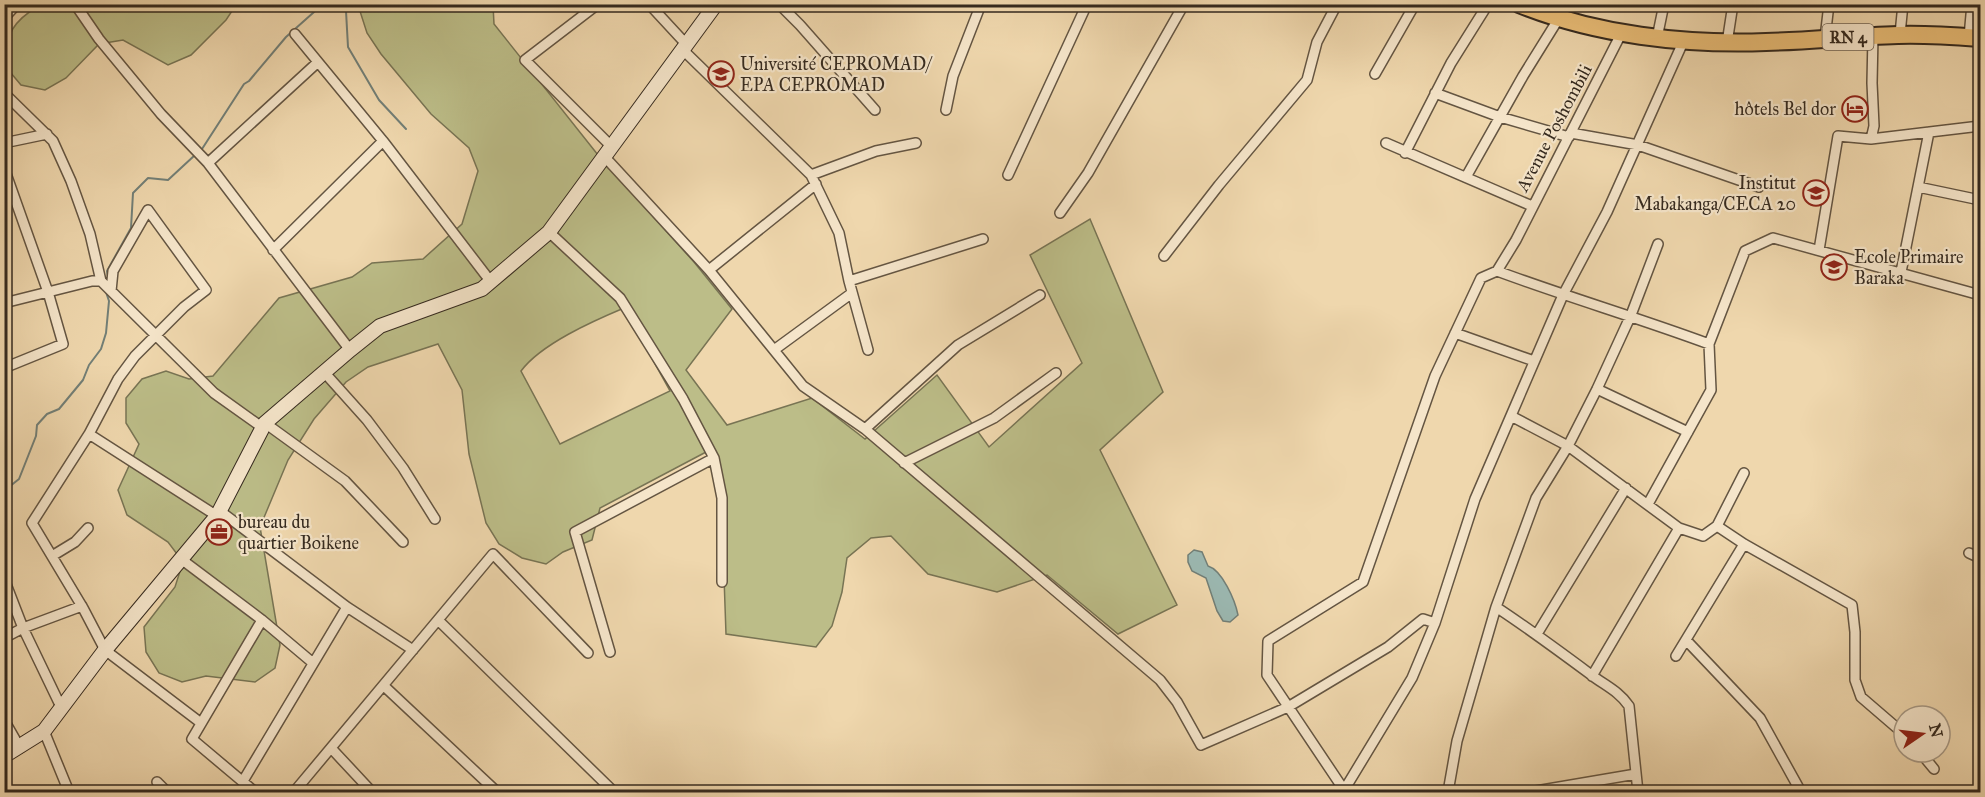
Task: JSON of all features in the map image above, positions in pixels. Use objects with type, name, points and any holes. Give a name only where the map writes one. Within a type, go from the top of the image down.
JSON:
[{"type":"highway","name":"RN 4","points":[[1519,4],[1587,26],[1657,38],[1684,40],[1767,42],[1900,34],[1975,37]]},
{"type":"street","points":[[4,18],[17,4]]},
{"type":"street","points":[[75,4],[99,39],[154,105],[208,163],[350,350]]},
{"type":"street","points":[[598,4],[525,60],[710,270],[803,386],[865,429],[1160,680],[1177,702],[1201,745],[1288,707],[1388,647],[1423,619],[1435,623]]},
{"type":"street","points":[[649,4],[684,47],[811,175],[839,234],[868,351]]},
{"type":"street","points":[[4,756],[44,731],[105,650],[218,513],[264,425],[380,326],[482,289],[549,232],[716,4]]},
{"type":"street","points":[[779,4],[875,110]]},
{"type":"street","points":[[946,110],[953,76],[981,4]]},
{"type":"street","points":[[1008,175],[1087,4]]},
{"type":"street","points":[[1060,213],[1088,173],[1184,4]]},
{"type":"street","points":[[1164,255],[1307,80],[1317,42],[1337,4]]},
{"type":"street","points":[[1375,74],[1415,4]]},
{"type":"street","points":[[1405,153],[1450,63],[1488,4]]},
{"type":"street","points":[[1657,38],[1664,4]]},
{"type":"street","points":[[1727,42],[1733,4]]},
{"type":"street","points":[[1825,38],[1829,4]]},
{"type":"street","points":[[1900,34],[1903,4]]},
{"type":"street","points":[[1972,4],[1975,37]]},
{"type":"street","points":[[1466,177],[1559,18]]},
{"type":"street","name":"Avenue Poshombili","points":[[1288,707],[1267,675],[1268,641],[1362,582],[1435,376],[1481,278],[1497,271],[1516,240],[1622,32]]},
{"type":"street","points":[[296,34],[383,141],[491,282]]},
{"type":"street","points":[[1871,139],[1874,126],[1872,83],[1874,36]]},
{"type":"street","points":[[1288,707],[1343,791],[1412,678],[1435,623],[1475,499],[1563,296],[1607,212],[1684,40]]},
{"type":"street","points":[[208,163],[318,62]]},
{"type":"street","points":[[4,93],[53,141],[71,180],[106,287]]},
{"type":"street","points":[[1435,93],[1500,117],[1570,135],[1638,145],[1759,187]]},
{"type":"street","points":[[1819,250],[1838,135],[1871,139],[1980,126]]},
{"type":"street","points":[[1900,272],[1929,132]]},
{"type":"street","points":[[4,143],[47,134]]},
{"type":"street","points":[[273,250],[383,141]]},
{"type":"street","points":[[811,175],[876,151],[916,143]]},
{"type":"street","points":[[1386,144],[1532,206]]},
{"type":"street","points":[[4,168],[48,292],[63,344],[4,368]]},
{"type":"street","points":[[710,270],[816,184]]},
{"type":"street","points":[[1918,187],[1980,200]]},
{"type":"street","points":[[106,287],[113,270],[148,210],[206,290],[184,307],[135,356],[118,379],[89,434],[32,523],[82,606],[105,650],[201,723]]},
{"type":"street","points":[[549,232],[620,298],[683,399],[714,458],[722,498],[722,582]]},
{"type":"street","points":[[1648,504],[1711,390],[1709,344],[1745,251],[1773,238],[1980,295]]},
{"type":"street","points":[[849,281],[983,239]]},
{"type":"street","points":[[1448,792],[1457,741],[1496,607],[1536,498],[1568,446],[1597,389],[1631,315],[1658,244]]},
{"type":"street","points":[[1497,271],[1563,296],[1631,315],[1709,344]]},
{"type":"street","points":[[4,303],[92,281],[106,287],[214,393],[345,481],[403,542]]},
{"type":"street","points":[[774,350],[852,293]]},
{"type":"street","points":[[865,429],[958,345],[1040,296]]},
{"type":"street","points":[[1455,333],[1534,361]]},
{"type":"street","points":[[324,372],[367,420],[397,460],[435,519]]},
{"type":"street","points":[[904,463],[994,418],[1056,373]]},
{"type":"street","points":[[1597,389],[1688,432]]},
{"type":"street","points":[[1511,416],[1568,446],[1679,528],[1703,536],[1717,526],[1744,473]]},
{"type":"street","points":[[89,434],[218,513],[347,607],[412,650]]},
{"type":"street","points":[[610,652],[575,532],[714,458]]},
{"type":"street","points":[[1537,634],[1626,488]]},
{"type":"street","points":[[1717,526],[1744,544],[1852,605],[1855,632],[1855,680],[1861,696],[1892,723]]},
{"type":"street","points":[[52,556],[75,542],[88,528]]},
{"type":"street","points":[[1592,676],[1679,528]]},
{"type":"street","points":[[1676,656],[1744,544]]},
{"type":"street","points":[[1969,553],[1980,558]]},
{"type":"street","points":[[294,792],[493,554],[588,653]]},
{"type":"street","points":[[181,559],[313,663]]},
{"type":"street","points":[[4,579],[23,628],[62,707]]},
{"type":"street","points":[[4,638],[23,628],[82,606]]},
{"type":"street","points":[[243,781],[347,607]]},
{"type":"street","points":[[1496,607],[1622,696],[1629,706],[1638,792]]},
{"type":"street","points":[[255,792],[192,739],[261,620]]},
{"type":"street","points":[[438,620],[614,792]]},
{"type":"street","points":[[1686,640],[1760,718],[1801,792]]},
{"type":"street","points":[[384,686],[497,792]]},
{"type":"street","points":[[4,720],[20,748]]},
{"type":"street","points":[[44,731],[69,792]]},
{"type":"street","points":[[331,748],[372,792]]},
{"type":"street","points":[[1930,764],[1934,769]]},
{"type":"street","points":[[1530,792],[1636,774]]},
{"type":"street","points":[[158,782],[167,792]]},
{"type":"green space","points":[[40,5],[236,5],[226,20],[191,55],[168,65],[123,40],[99,44],[66,78],[45,90],[21,85],[5,66],[5,55],[12,30],[23,17]]},
{"type":"green space","points":[[358,5],[493,5],[494,24],[598,155],[694,262],[732,309],[686,370],[727,425],[812,398],[865,439],[937,375],[989,447],[1082,363],[1030,255],[1090,219],[1163,392],[1100,450],[1177,605],[1118,634],[1047,575],[997,592],[928,574],[891,536],[871,538],[847,558],[842,592],[832,626],[816,647],[726,634],[718,500],[708,451],[600,508],[592,540],[563,552],[546,564],[522,558],[499,544],[486,523],[469,454],[462,390],[438,344],[368,367],[346,382],[314,419],[288,460],[260,527],[280,645],[275,668],[255,682],[206,676],[182,682],[159,673],[146,652],[144,627],[175,587],[183,562],[168,542],[127,515],[118,490],[139,444],[126,423],[126,398],[142,379],[166,371],[189,379],[213,376],[279,298],[352,277],[372,263],[423,259],[462,224],[478,171],[469,148],[431,114],[381,54],[367,33]],"holes":[[[624,308],[670,391],[560,444],[521,371],[530,361],[554,343]]]},
{"type":"water","points":[[1194,550],[1202,552],[1208,566],[1218,573],[1227,586],[1238,615],[1230,622],[1223,621],[1217,611],[1206,578],[1192,571],[1188,555]]},
{"type":"waterway","points":[[202,149],[244,84],[286,37],[323,4]]},
{"type":"waterway","points":[[343,4],[346,11],[348,47],[379,100],[406,129]]},
{"type":"waterway","points":[[108,277],[107,271],[131,228],[133,193],[148,178],[168,180],[195,155]]},
{"type":"waterway","points":[[4,491],[19,479],[36,436],[37,425],[47,414],[59,409],[83,380],[89,365],[101,349],[106,333],[109,301],[106,292]]},
{"type":"place","name":"Université CEPROMAD/ EPA CEPROMAD","points":[[721,74]]},
{"type":"place","name":"hôtels Bel dor","points":[[1855,109]]},
{"type":"place","name":"Institut Mabakanga/CECA 20","points":[[1816,193]]},
{"type":"place","name":"Ecole Primaire Baraka","points":[[1834,267]]},
{"type":"place","name":"bureau du quartier Boikene","points":[[219,532]]}]
